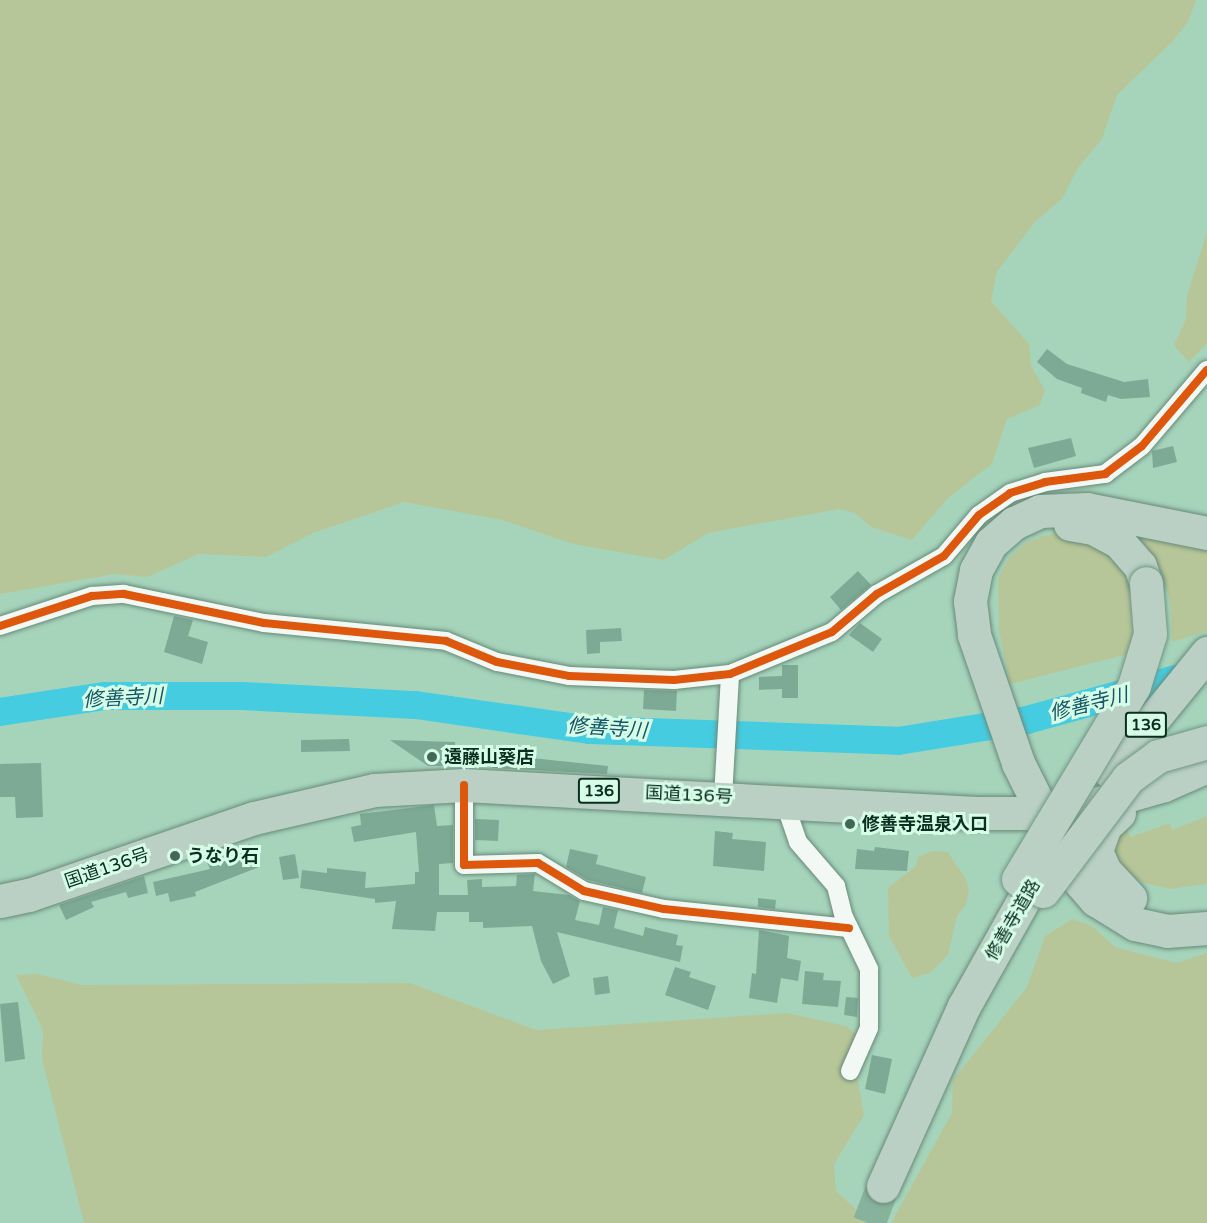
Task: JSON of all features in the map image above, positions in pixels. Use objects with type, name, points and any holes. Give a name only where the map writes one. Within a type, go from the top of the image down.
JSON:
[{"type":"highway","points":[[1207,533],[1071,507],[1040,511],[1002,532],[982,556],[970,601],[974,635],[999,695],[1042,813],[1074,875],[1107,909],[1150,929],[1185,931],[1207,928]]},
{"type":"highway","points":[[911,1123],[1134,686],[1150,634],[1146,583],[1131,553],[1093,528],[1047,526],[1018,539],[997,562],[986,599],[988,640],[999,695]]},
{"type":"highway","name":"修善寺道路","points":[[883,1186],[939,1058],[1031,885],[1110,772],[1207,653]]},
{"type":"highway","points":[[1031,885],[1128,778],[1158,756],[1207,742]]},
{"type":"highway","name":"国道136号","points":[[0,901],[29,895],[254,818],[374,790],[464,785],[724,789],[784,801],[976,813],[1042,813],[1109,801],[1164,785],[1207,766]]},
{"type":"highway","points":[[1130,898],[1099,860],[1096,843],[1111,819],[1164,785]]},
{"type":"highway","points":[[1042,813],[1099,874],[1130,898],[1165,911],[1207,910]]},
{"type":"street","points":[[0,626],[92,596],[124,594],[264,623],[446,641],[497,662],[569,676],[674,680],[730,674],[832,632],[877,594],[945,556],[979,515],[1010,493],[1045,482],[1105,474],[1142,446],[1207,370]]},
{"type":"street","points":[[724,789],[730,674]]},
{"type":"street","points":[[464,785],[464,866],[538,863],[584,891],[664,909],[849,928]]},
{"type":"street","points":[[784,801],[798,842],[836,886],[849,928],[869,969],[871,1013],[850,1071]]},
{"type":"green space","points":[[0,0],[1196,0],[1188,22],[1173,41],[1117,95],[1102,139],[1078,168],[1062,199],[1034,223],[997,272],[991,301],[1029,344],[1031,366],[1045,390],[1040,405],[1007,419],[992,464],[948,498],[912,540],[871,527],[855,513],[840,509],[708,533],[664,560],[573,544],[502,520],[404,502],[313,533],[266,557],[199,554],[147,577],[115,574],[0,594]]},
{"type":"green space","points":[[1207,232],[1207,343],[1189,362],[1174,345],[1186,319],[1187,295]]},
{"type":"green space","points":[[1124,529],[1207,545],[1207,631],[1172,642],[1170,602],[1163,575],[1143,543]]},
{"type":"green space","points":[[1066,533],[1104,545],[1130,575],[1136,652],[1010,684],[999,630],[998,578],[1009,558],[1025,543],[1043,536]]},
{"type":"green space","points":[[1207,816],[1207,884],[1170,889],[1144,883],[1127,873],[1109,852],[1112,837],[1127,828],[1130,837],[1170,823],[1172,830]]},
{"type":"green space","points":[[932,851],[948,852],[966,879],[969,890],[966,905],[957,916],[948,955],[930,973],[912,978],[889,936],[888,888],[916,866],[918,857]]},
{"type":"green space","points":[[1072,919],[1092,926],[1115,947],[1176,963],[1207,953],[1207,1223],[891,1223],[952,1113],[953,1080],[1027,987],[1045,936]]},
{"type":"green space","points":[[38,974],[82,985],[410,983],[536,1030],[787,1013],[846,1026],[858,1036],[855,1063],[864,1115],[834,1164],[836,1191],[861,1214],[883,1223],[84,1223],[42,1059],[43,1030],[16,975]]},
{"type":"building","points":[[1047,349],[1067,364],[1124,382],[1148,379],[1150,397],[1121,399],[1108,395],[1106,402],[1081,393],[1082,388],[1057,379],[1037,362]]},
{"type":"building","points":[[1071,438],[1076,456],[1034,468],[1028,448]]},
{"type":"building","points":[[1173,446],[1177,462],[1153,468],[1152,451]]},
{"type":"building","points":[[858,571],[871,585],[841,610],[830,597]]},
{"type":"building","points":[[174,616],[193,620],[188,636],[208,642],[202,664],[164,652]]},
{"type":"building","points":[[860,623],[882,639],[873,652],[849,635]]},
{"type":"building","points":[[621,628],[622,641],[600,642],[600,653],[587,654],[586,630]]},
{"type":"building","points":[[782,665],[798,665],[798,698],[782,698],[782,689],[759,690],[759,677],[782,676]]},
{"type":"building","points":[[644,690],[677,691],[676,711],[643,709]]},
{"type":"building","points":[[349,739],[350,751],[301,752],[301,740]]},
{"type":"building","points":[[390,740],[455,742],[456,766],[428,766]]},
{"type":"building","points":[[493,754],[608,766],[607,774],[492,768]]},
{"type":"building","points":[[41,763],[43,817],[16,818],[15,797],[0,797],[0,764]]},
{"type":"building","points":[[434,805],[437,826],[453,825],[453,863],[439,864],[439,895],[468,895],[467,880],[482,879],[482,887],[516,886],[517,875],[535,874],[533,891],[569,895],[580,901],[575,920],[599,925],[603,907],[618,910],[614,928],[643,936],[645,927],[678,935],[676,945],[683,946],[680,962],[557,932],[570,976],[553,984],[541,961],[532,926],[483,928],[483,922],[469,922],[469,912],[437,912],[435,931],[392,929],[396,901],[375,903],[375,899],[300,888],[302,870],[327,873],[327,868],[366,872],[365,888],[415,884],[415,872],[419,872],[416,832],[354,842],[351,827],[361,825],[360,814]]},
{"type":"building","points":[[475,819],[499,820],[498,841],[475,840]]},
{"type":"building","points":[[715,831],[733,833],[732,839],[766,842],[764,871],[713,866]]},
{"type":"building","points":[[250,844],[259,867],[195,892],[196,896],[170,902],[168,893],[156,896],[153,882],[210,869],[207,862]]},
{"type":"building","points":[[875,847],[909,851],[907,871],[855,869],[857,849],[874,851]]},
{"type":"building","points":[[570,849],[598,855],[596,864],[646,877],[642,893],[588,880],[566,867]]},
{"type":"building","points":[[295,854],[299,878],[283,880],[279,857]]},
{"type":"building","points":[[144,876],[148,893],[128,898],[126,892],[91,902],[94,907],[66,920],[59,905]]},
{"type":"building","points":[[758,898],[776,900],[775,909],[758,907]]},
{"type":"building","points":[[759,930],[789,936],[787,958],[801,961],[798,981],[781,978],[777,1003],[749,998],[752,973],[756,974]]},
{"type":"building","points":[[675,967],[691,972],[689,977],[716,986],[708,1010],[665,995]]},
{"type":"building","points":[[805,971],[824,973],[823,980],[841,981],[838,1007],[802,1004]]},
{"type":"building","points":[[608,976],[610,993],[595,995],[593,978]]},
{"type":"building","points":[[846,997],[858,998],[857,1017],[844,1015]]},
{"type":"building","points":[[18,1002],[25,1059],[5,1062],[0,1004]]},
{"type":"building","points":[[872,1055],[892,1059],[885,1094],[865,1089]]},
{"type":"waterway","name":"修善寺川","points":[[0,712],[104,696],[242,696],[416,705],[589,730],[898,741],[1027,720],[1194,674]]},
{"type":"tunnel","points":[[869,1223],[883,1186]]},
{"type":"cycle path","points":[[0,626],[92,596],[124,594],[264,623],[446,641],[497,662],[569,676],[674,680],[730,674],[832,632],[877,594],[944,556],[979,515],[1010,493],[1045,482],[1105,474],[1142,446],[1207,370]]},
{"type":"cycle path","points":[[464,785],[464,865],[538,863],[584,891],[664,909],[849,928]]},
{"type":"place","name":"遠藤山葵店","points":[[432,757]]},
{"type":"place","name":"修善寺温泉入口","points":[[850,824]]},
{"type":"place","name":"うなり石","points":[[175,856]]}]
